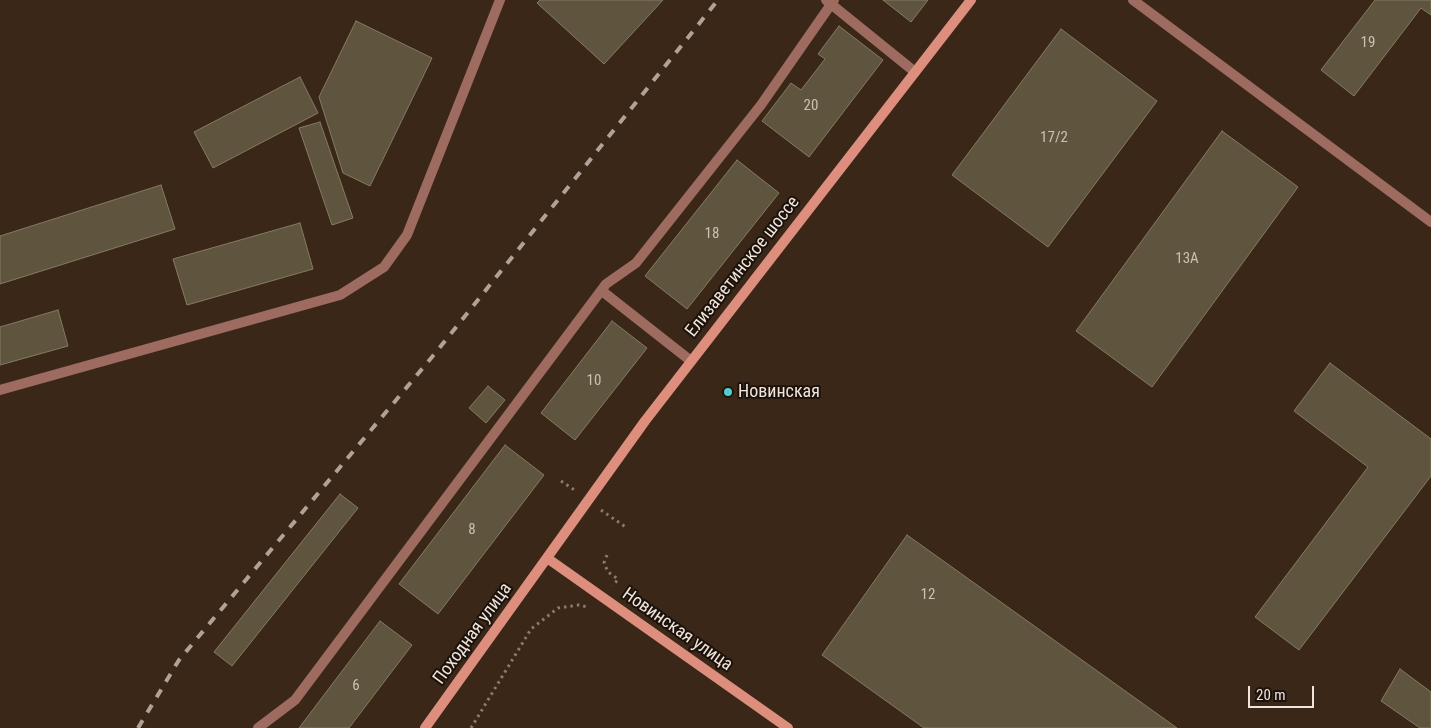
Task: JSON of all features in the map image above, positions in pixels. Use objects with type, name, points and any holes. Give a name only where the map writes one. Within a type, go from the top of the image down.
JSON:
[{"type":"main road","name":"Елизаветинское шоссе","points":[[547,558],[639,429],[971,0]]},
{"type":"main road","name":"Новинская улица","points":[[547,558],[788,728]]},
{"type":"main road","name":"Походная улица","points":[[425,728],[547,558]]},
{"type":"street","points":[[0,390],[340,295],[384,267],[407,236],[500,0]]},
{"type":"street","points":[[1133,0],[1431,222]]},
{"type":"street","points":[[258,728],[295,700],[606,284],[636,262],[761,105],[830,1],[915,72]]},
{"type":"street","points":[[602,290],[691,361]]},
{"type":"path","points":[[471,728],[531,629],[558,608],[578,605],[598,609],[618,579],[608,572],[604,563],[607,555]]},
{"type":"building","points":[[540,0],[663,0],[604,64],[537,3]]},
{"type":"building","points":[[883,0],[928,0],[911,22]]},
{"type":"building","points":[[1375,0],[1431,0],[1431,15],[1421,8],[1354,96],[1321,70]]},
{"type":"building","points":[[356,21],[432,58],[370,186],[343,173],[319,97]]},
{"type":"building","points":[[839,26],[883,60],[809,157],[762,121],[791,83],[801,90],[825,59],[818,54]]},
{"type":"building","points":[[1061,29],[1157,101],[1048,247],[952,175]]},
{"type":"building","points":[[300,77],[318,113],[213,168],[194,132]]},
{"type":"building","points":[[320,122],[353,218],[332,225],[299,128]]},
{"type":"building","points":[[1222,131],[1298,187],[1152,387],[1076,331]]},
{"type":"building","points":[[737,160],[779,193],[687,309],[645,276]]},
{"type":"building","points":[[161,185],[175,229],[0,284],[0,236]]},
{"type":"building","points":[[300,223],[313,269],[187,305],[173,259]]},
{"type":"building","points":[[58,310],[68,346],[0,365],[0,327]]},
{"type":"building","points":[[612,321],[647,348],[575,440],[541,413]]},
{"type":"building","points":[[1330,363],[1431,439],[1431,476],[1299,650],[1255,617],[1368,467],[1294,411]]},
{"type":"building","points":[[488,386],[505,400],[486,423],[469,408]]},
{"type":"building","points":[[505,445],[544,475],[438,614],[399,584]]},
{"type":"building","points":[[340,494],[358,508],[232,666],[214,652]]},
{"type":"building","points":[[907,535],[1177,728],[924,728],[822,655]]},
{"type":"building","points":[[380,621],[412,645],[349,728],[299,728]]},
{"type":"building","points":[[1400,669],[1431,692],[1431,728],[1420,728],[1381,701]]},
{"type":"railway","points":[[138,728],[179,660],[437,351],[718,0]]},
{"type":"place","name":"Новинская","points":[[728,392]]}]
